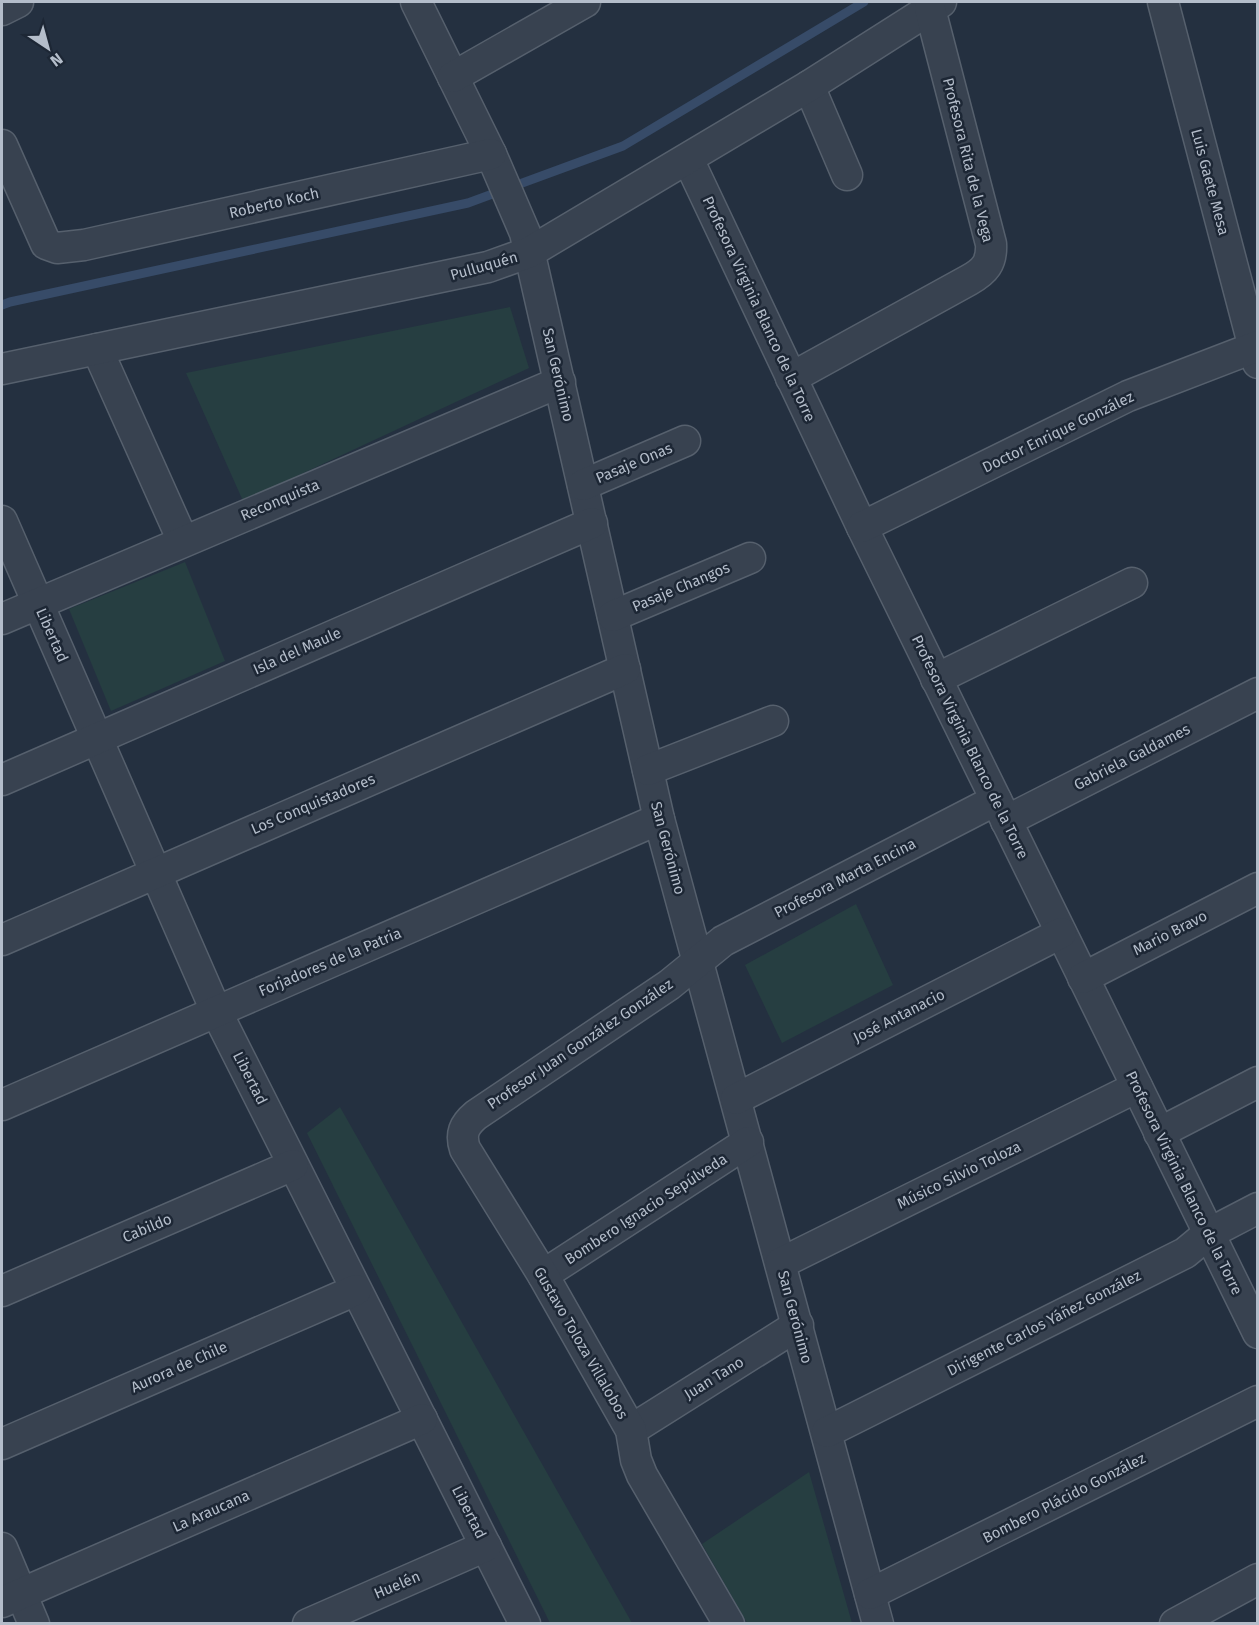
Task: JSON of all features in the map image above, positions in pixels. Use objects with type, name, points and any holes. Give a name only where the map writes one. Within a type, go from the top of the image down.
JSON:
[{"type":"street","points":[[2,10],[18,2]]},
{"type":"street","name":"San Gerónimo","points":[[416,2],[514,205],[530,252],[659,819],[878,1623]]},
{"type":"street","points":[[453,77],[585,2]]},
{"type":"street","name":"Luis Gaete Mesa","points":[[1163,2],[1256,352]]},
{"type":"street","name":"Pulluquén","points":[[2,369],[488,267],[530,252],[809,86],[935,5]]},
{"type":"street","name":"Profesora Rita de la Vega","points":[[791,378],[983,272],[989,263],[991,244],[935,5]]},
{"type":"street","points":[[809,86],[847,175]]},
{"type":"street","name":"Roberto Koch","points":[[2,145],[46,244],[57,248],[84,245],[493,162]]},
{"type":"street","name":"Profesora Virginia Blanco de la Torre","points":[[688,159],[862,527],[1257,1333]]},
{"type":"street","points":[[97,349],[183,541]]},
{"type":"street","name":"Doctor Enrique González","points":[[862,527],[1128,396],[1256,352]]},
{"type":"street","name":"Reconquista","points":[[2,619],[560,382]]},
{"type":"street","name":"Pasaje Onas","points":[[583,485],[685,441]]},
{"type":"street","name":"Libertad","points":[[2,521],[216,1011],[525,1623]]},
{"type":"street","name":"Isla del Maule","points":[[2,780],[592,523]]},
{"type":"street","name":"Pasaje Changos","points":[[613,616],[750,558]]},
{"type":"street","points":[[936,679],[1132,583]]},
{"type":"street","name":"Los Conquistadores","points":[[2,940],[625,669]]},
{"type":"street","name":"Gabriela Galdames","points":[[1001,811],[1257,693]]},
{"type":"street","points":[[648,770],[772,721]]},
{"type":"street","name":"Profesora Marta Encina","points":[[698,961],[723,940],[1001,811]]},
{"type":"street","name":"Forjadores de la Patria","points":[[2,1105],[659,819]]},
{"type":"street","name":"Mario Bravo","points":[[1083,978],[1257,888]]},
{"type":"street","name":"José Antanacio","points":[[736,1100],[1061,933]]},
{"type":"street","name":"Profesor Juan González González","points":[[464,1129],[468,1121],[476,1115],[669,985],[698,961]]},
{"type":"street","points":[[1159,1133],[1257,1082]]},
{"type":"street","name":"Músico Silvio Toloza","points":[[781,1263],[1137,1087]]},
{"type":"street","name":"Gustavo Toloza Villalobos","points":[[464,1129],[462,1136],[465,1149],[543,1275],[631,1430],[634,1452],[642,1475],[729,1623]]},
{"type":"street","name":"Bombero Ignacio Sepúlveda","points":[[543,1275],[748,1142]]},
{"type":"street","name":"Cabildo","points":[[2,1291],[293,1165]]},
{"type":"street","name":"Dirigente Carlos Yáñez González","points":[[827,1432],[1185,1252],[1208,1234],[1257,1208]]},
{"type":"street","name":"Aurora de Chile","points":[[2,1444],[356,1290]]},
{"type":"street","name":"Juan Tano","points":[[631,1430],[798,1325]]},
{"type":"street","name":"Bombero Plácido González","points":[[870,1594],[1257,1401]]},
{"type":"street","name":"La Araucana","points":[[11,1598],[422,1419]]},
{"type":"street","name":"Huelén","points":[[308,1623],[486,1546]]},
{"type":"street","points":[[2,1548],[11,1598],[34,1623]]},
{"type":"street","points":[[1175,1623],[1257,1579]]},
{"type":"green space","points":[[510,307],[529,368],[243,501],[186,373]]},
{"type":"green space","points":[[185,562],[225,661],[111,711],[69,609]]},
{"type":"green space","points":[[856,904],[893,985],[782,1043],[745,965]]},
{"type":"green space","points":[[340,1107],[632,1623],[550,1623],[307,1133]]},
{"type":"green space","points":[[809,1472],[852,1623],[747,1623],[702,1544]]},
{"type":"waterway","points":[[2,305],[468,203],[623,146],[864,2]]}]
